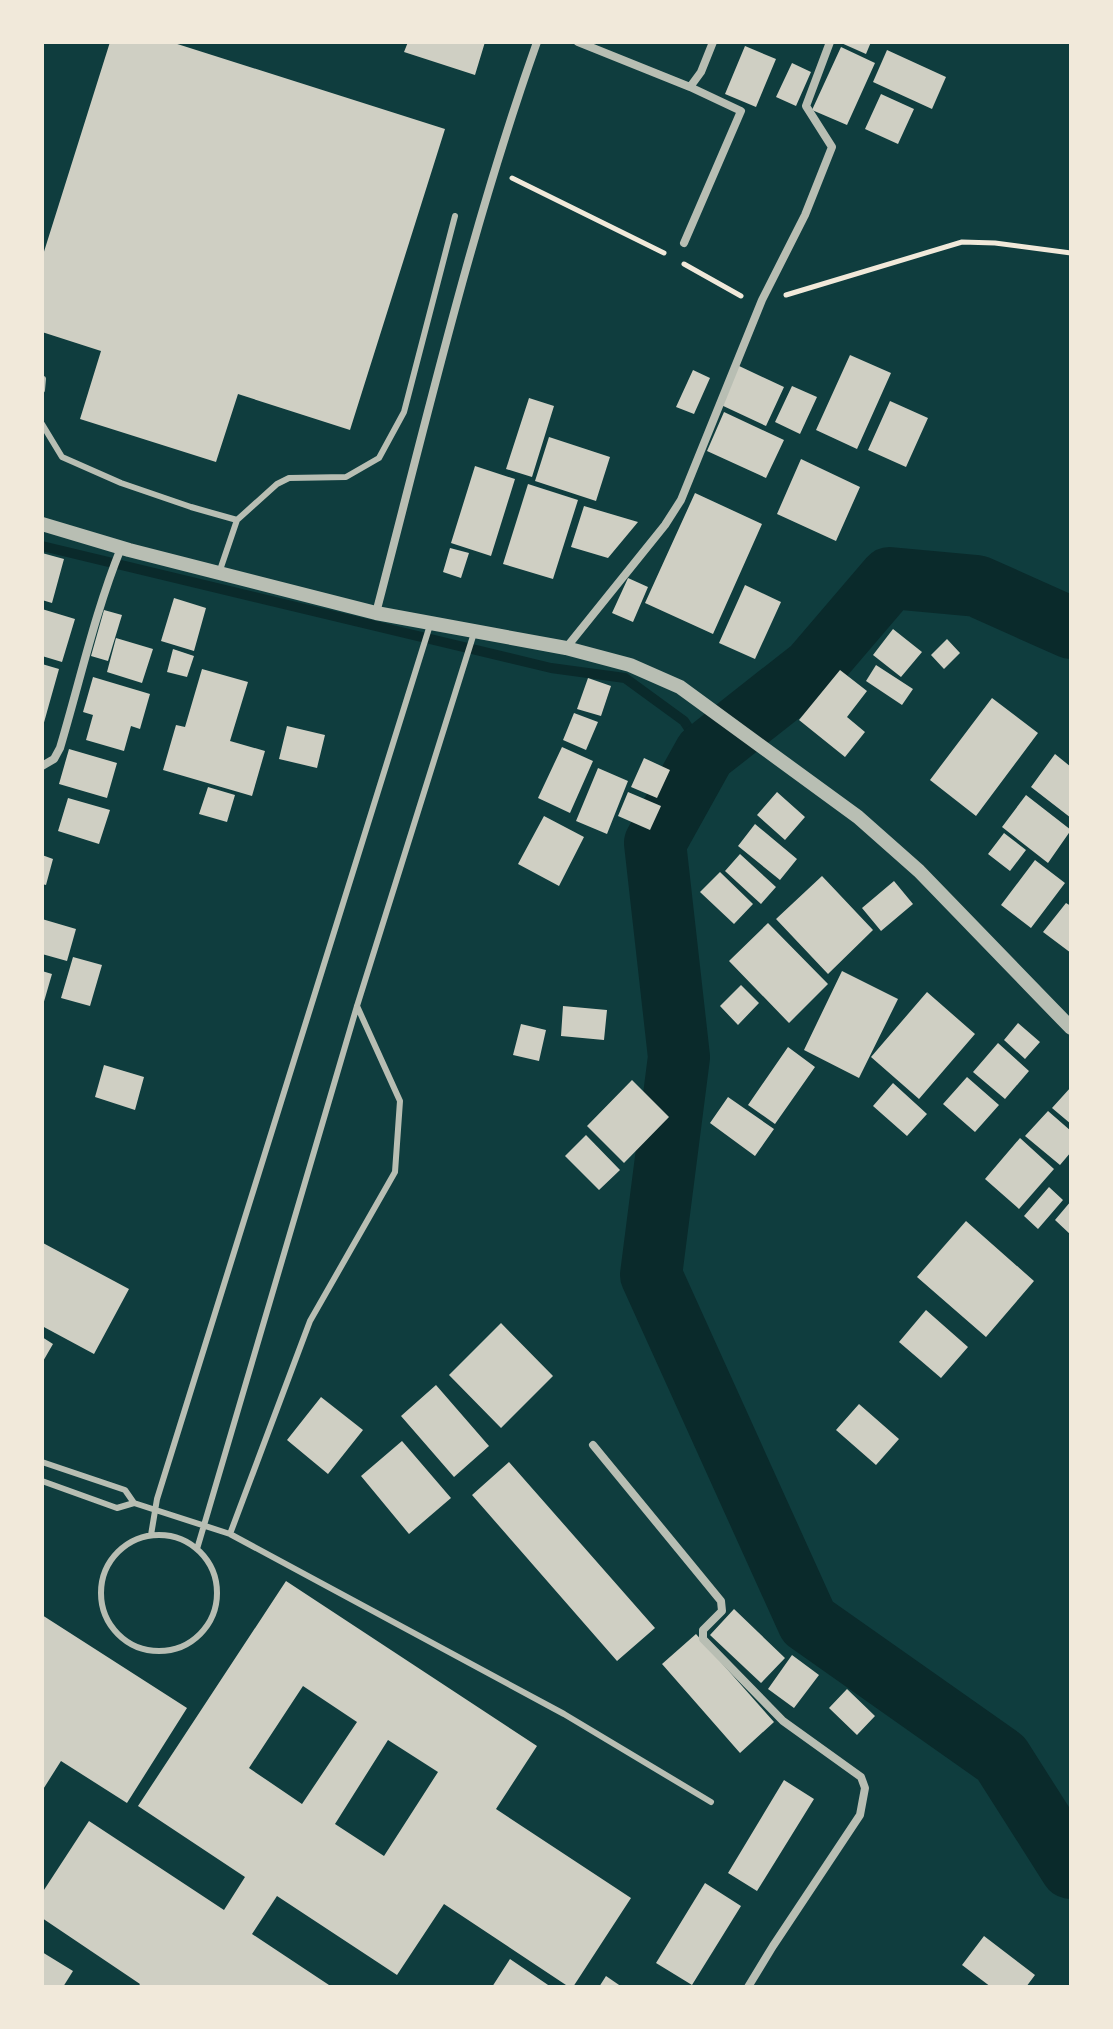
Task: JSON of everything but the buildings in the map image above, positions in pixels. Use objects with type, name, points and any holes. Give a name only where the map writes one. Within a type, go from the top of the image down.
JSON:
[{"type":"street","points":[[376,613],[451,322],[508,124],[537,42]]},
{"type":"street","points":[[578,42],[741,111],[684,243]]},
{"type":"street","points":[[690,87],[701,72],[713,42]]},
{"type":"street","points":[[566,648],[665,525],[681,500],[762,300],[805,215],[832,147],[806,106],[830,42]]},
{"type":"street","points":[[42,524],[121,548],[376,613],[566,648],[630,665],[680,687],[858,817],[919,871],[1071,1028]]},
{"type":"street","points":[[42,766],[54,759],[60,748],[104,589],[121,548]]},
{"type":"street","points":[[593,1445],[721,1601],[722,1611],[703,1630],[703,1639],[783,1721],[861,1777],[865,1788],[860,1815],[748,1987]]},
{"type":"lane","points":[[219,573],[237,520],[277,484],[289,478],[346,477],[379,458],[404,412],[455,216]]},
{"type":"lane","points":[[42,390],[43,379]]},
{"type":"lane","points":[[42,424],[62,457],[177,503],[237,520]]},
{"type":"lane","points":[[151,1535],[157,1499],[431,621]]},
{"type":"lane","points":[[197,1549],[357,1006],[475,630]]},
{"type":"lane","points":[[230,1534],[310,1321],[395,1172],[400,1101],[357,1006]]},
{"type":"lane","points":[[42,1462],[125,1490],[134,1503]]},
{"type":"lane","points":[[42,1481],[117,1508],[134,1503],[230,1534],[564,1714],[711,1802]]},
{"type":"lane","points":[[151,1535],[167,1535],[197,1549],[208,1561],[217,1593],[214,1609],[202,1631],[182,1646],[167,1651],[134,1646],[110,1624],[103,1609],[103,1576],[110,1561],[121,1548],[151,1535]]},
{"type":"waterway","points":[[42,546],[551,668],[625,678],[684,721],[705,753]]},
{"type":"waterway","points":[[1071,628],[977,586],[890,578],[813,668],[705,753],[655,843],[679,1057],[651,1275],[808,1622],[1001,1758],[1071,1868]]}]
